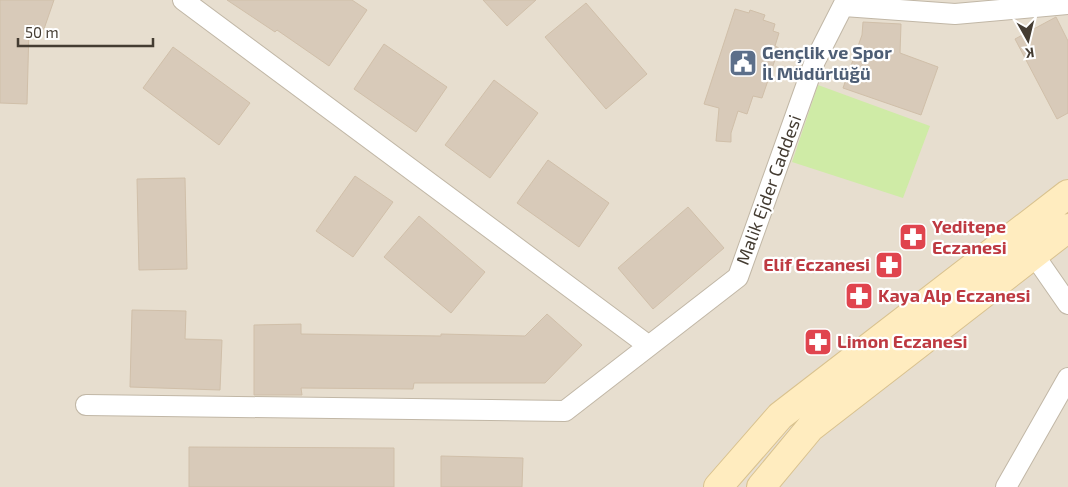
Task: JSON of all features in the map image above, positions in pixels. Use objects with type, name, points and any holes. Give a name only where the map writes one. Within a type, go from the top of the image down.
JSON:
[{"type":"main road","points":[[718,487],[780,416],[1068,194]]},
{"type":"main road","points":[[762,487],[810,428],[1068,228]]},
{"type":"street","points":[[183,0],[649,346]]},
{"type":"street","points":[[845,3],[955,14],[1068,4]]},
{"type":"street","name":"Malik Ejder Caddesi","points":[[86,405],[565,411],[738,278],[815,61],[845,3]]},
{"type":"street","points":[[1034,255],[1068,304]]},
{"type":"street","points":[[1006,487],[1068,378]]},
{"type":"shaded area","points":[[0,0],[1068,0],[1068,487],[0,487]]},
{"type":"green space","points":[[818,85],[930,126],[903,198],[792,162]]},
{"type":"building","points":[[0,0],[54,0],[44,29],[29,28],[27,104],[0,103]]},
{"type":"building","points":[[227,0],[352,0],[367,10],[329,66],[277,30],[275,32]]},
{"type":"building","points":[[483,0],[536,0],[507,26]]},
{"type":"building","points":[[586,3],[647,74],[606,109],[545,37]]},
{"type":"building","name":"Gençlik ve Spor İl Müdürlüğü","points":[[735,9],[749,13],[750,10],[765,15],[763,20],[775,24],[773,31],[779,33],[775,46],[779,48],[762,98],[753,96],[747,114],[738,111],[731,133],[731,142],[716,141],[719,108],[704,104]]},
{"type":"building","points":[[1056,17],[1068,41],[1068,113],[1057,119],[1015,39]]},
{"type":"building","points":[[863,22],[901,24],[900,53],[938,67],[921,115],[843,88],[862,35]]},
{"type":"building","points":[[384,44],[447,87],[416,132],[354,89]]},
{"type":"building","points":[[173,47],[250,103],[219,145],[143,88]]},
{"type":"building","points":[[494,80],[538,113],[490,178],[445,145]]},
{"type":"building","points":[[548,160],[609,203],[579,247],[517,203]]},
{"type":"building","points":[[355,176],[393,202],[353,257],[316,231]]},
{"type":"building","points":[[185,178],[187,269],[139,270],[137,179]]},
{"type":"building","points":[[688,207],[724,248],[653,309],[618,268]]},
{"type":"building","points":[[419,216],[485,272],[451,313],[384,257]]},
{"type":"building","points":[[132,310],[186,311],[185,339],[222,340],[220,390],[130,387]]},
{"type":"building","points":[[547,314],[582,345],[545,383],[414,383],[413,389],[301,388],[302,395],[254,395],[254,325],[301,324],[301,334],[525,336]]},
{"type":"building","points":[[189,447],[394,448],[394,487],[189,487]]},
{"type":"building","points":[[441,456],[523,458],[522,487],[441,487]]},
{"type":"place","name":"Gençlik ve Spor İl Müdürlüğü","points":[[743,63]]},
{"type":"place","name":"Yeditepe Eczanesi","points":[[913,237]]},
{"type":"place","name":"Elif Eczanesi","points":[[889,265]]},
{"type":"place","name":"Kaya Alp Eczanesi","points":[[859,296]]},
{"type":"place","name":"Limon Eczanesi","points":[[818,342]]}]
